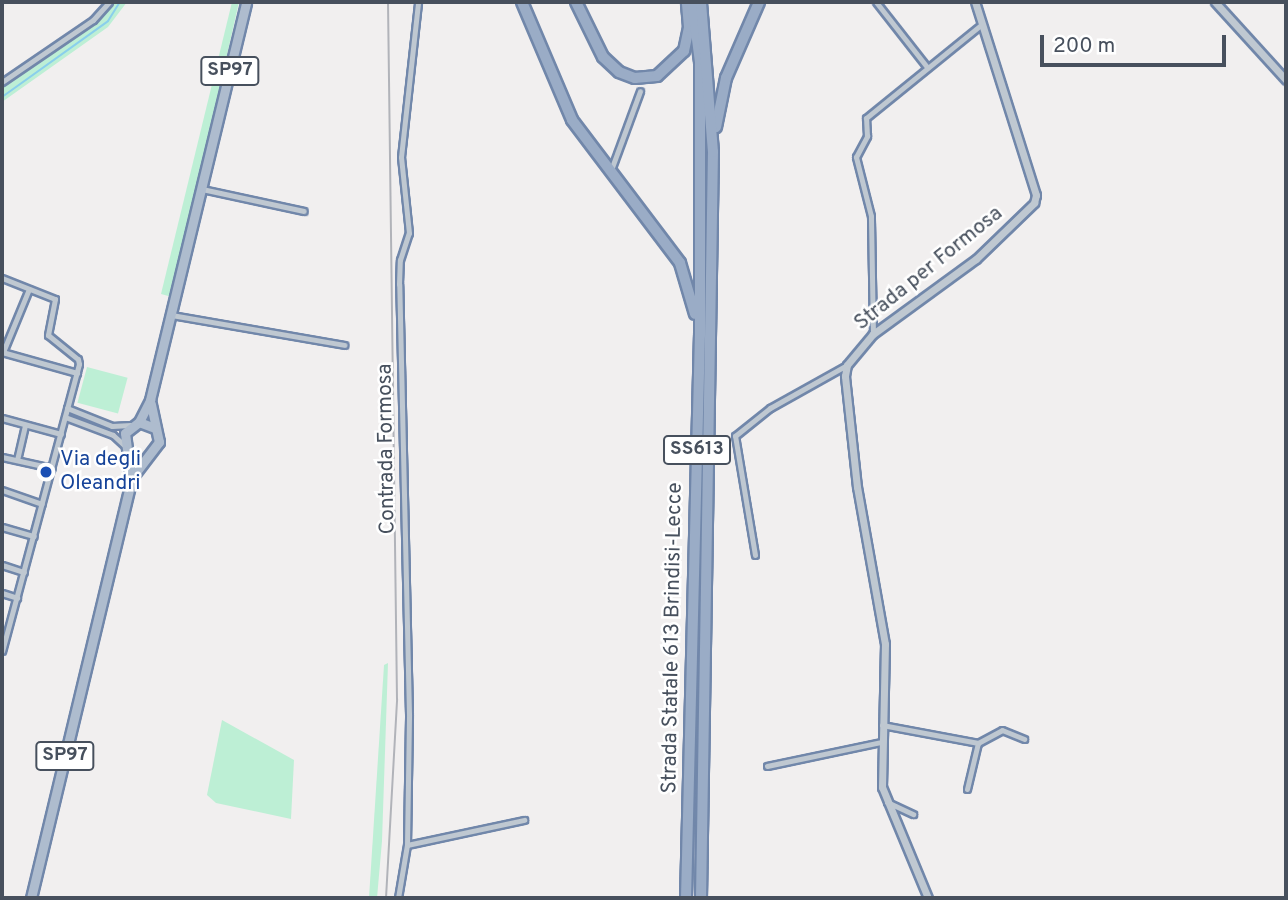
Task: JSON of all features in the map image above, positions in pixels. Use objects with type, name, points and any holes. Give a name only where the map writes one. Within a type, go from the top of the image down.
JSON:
[{"type":"highway","points":[[522,2],[572,120],[680,263],[700,335]]},
{"type":"highway","points":[[530,2],[538,35]]},
{"type":"highway","points":[[576,2],[603,57],[619,72],[635,78],[657,76],[684,51],[690,27],[690,2]]},
{"type":"highway","name":"Strada Statale 613 Brindisi-Lecce","points":[[686,898],[700,335],[700,62],[690,2]]},
{"type":"highway","name":"Strada Statale 613 Brindisi-Lecce","points":[[701,2],[713,152],[701,898]]},
{"type":"highway","points":[[713,152],[726,78],[759,2]]},
{"type":"main road","name":"SP97","points":[[135,424],[150,400],[246,2]]},
{"type":"main road","name":"SP97","points":[[150,400],[155,428]]},
{"type":"main road","points":[[135,424],[155,428],[158,447],[146,456],[127,449],[124,438],[135,424]]},
{"type":"main road","name":"SP97","points":[[127,449],[131,481]]},
{"type":"main road","name":"SP97","points":[[31,898],[131,481],[146,456]]},
{"type":"street","points":[[2,82],[93,20],[109,2]]},
{"type":"street","name":"Contrada Formosa","points":[[398,898],[407,845],[409,714],[399,284],[400,260],[409,233],[401,157],[418,2]]},
{"type":"street","points":[[876,2],[927,67]]},
{"type":"street","name":"Strada per Formosa","points":[[755,555],[735,436],[770,408],[847,365],[873,334],[976,259],[1034,203],[1036,195],[975,2]]},
{"type":"street","points":[[1215,2],[1286,80]]},
{"type":"street","points":[[873,334],[870,216],[856,157],[866,141],[869,114],[982,24]]},
{"type":"street","points":[[611,170],[640,91]]},
{"type":"street","points":[[202,188],[304,211]]},
{"type":"street","points":[[2,278],[55,299],[48,335],[78,359],[68,408],[2,651]]},
{"type":"street","points":[[29,289],[3,352],[77,373]]},
{"type":"street","points":[[171,315],[344,345]]},
{"type":"street","points":[[847,365],[852,452],[885,644],[880,772],[887,802],[928,898]]},
{"type":"street","points":[[68,408],[112,426],[135,424]]},
{"type":"street","points":[[65,417],[113,435],[127,449]]},
{"type":"street","points":[[2,418],[61,434]]},
{"type":"street","points":[[17,460],[25,425]]},
{"type":"street","points":[[2,457],[52,468]]},
{"type":"street","points":[[2,490],[42,504]]},
{"type":"street","points":[[2,527],[34,536]]},
{"type":"street","points":[[2,565],[24,572]]},
{"type":"street","points":[[2,593],[17,598]]},
{"type":"street","points":[[2,621],[10,623]]},
{"type":"street","points":[[882,725],[978,743],[1002,730],[1024,739]]},
{"type":"street","points":[[767,766],[881,742]]},
{"type":"street","points":[[967,789],[978,743]]},
{"type":"street","points":[[887,802],[913,814]]},
{"type":"street","points":[[407,845],[524,820]]},
{"type":"green space","points":[[112,2],[127,2],[108,27],[2,102],[2,86],[94,21]]},
{"type":"green space","points":[[232,2],[239,2],[172,297],[161,294]]},
{"type":"green space","points":[[87,367],[128,378],[118,414],[77,403]]},
{"type":"green space","points":[[388,663],[382,841],[377,898],[369,898],[384,665]]},
{"type":"green space","points":[[222,720],[294,760],[291,819],[216,803],[207,795]]},
{"type":"waterway","points":[[2,97],[108,21],[120,2]]},
{"type":"railway","points":[[386,898],[397,699],[388,2]]},
{"type":"place","name":"Via degli Oleandri","points":[[46,472]]}]
